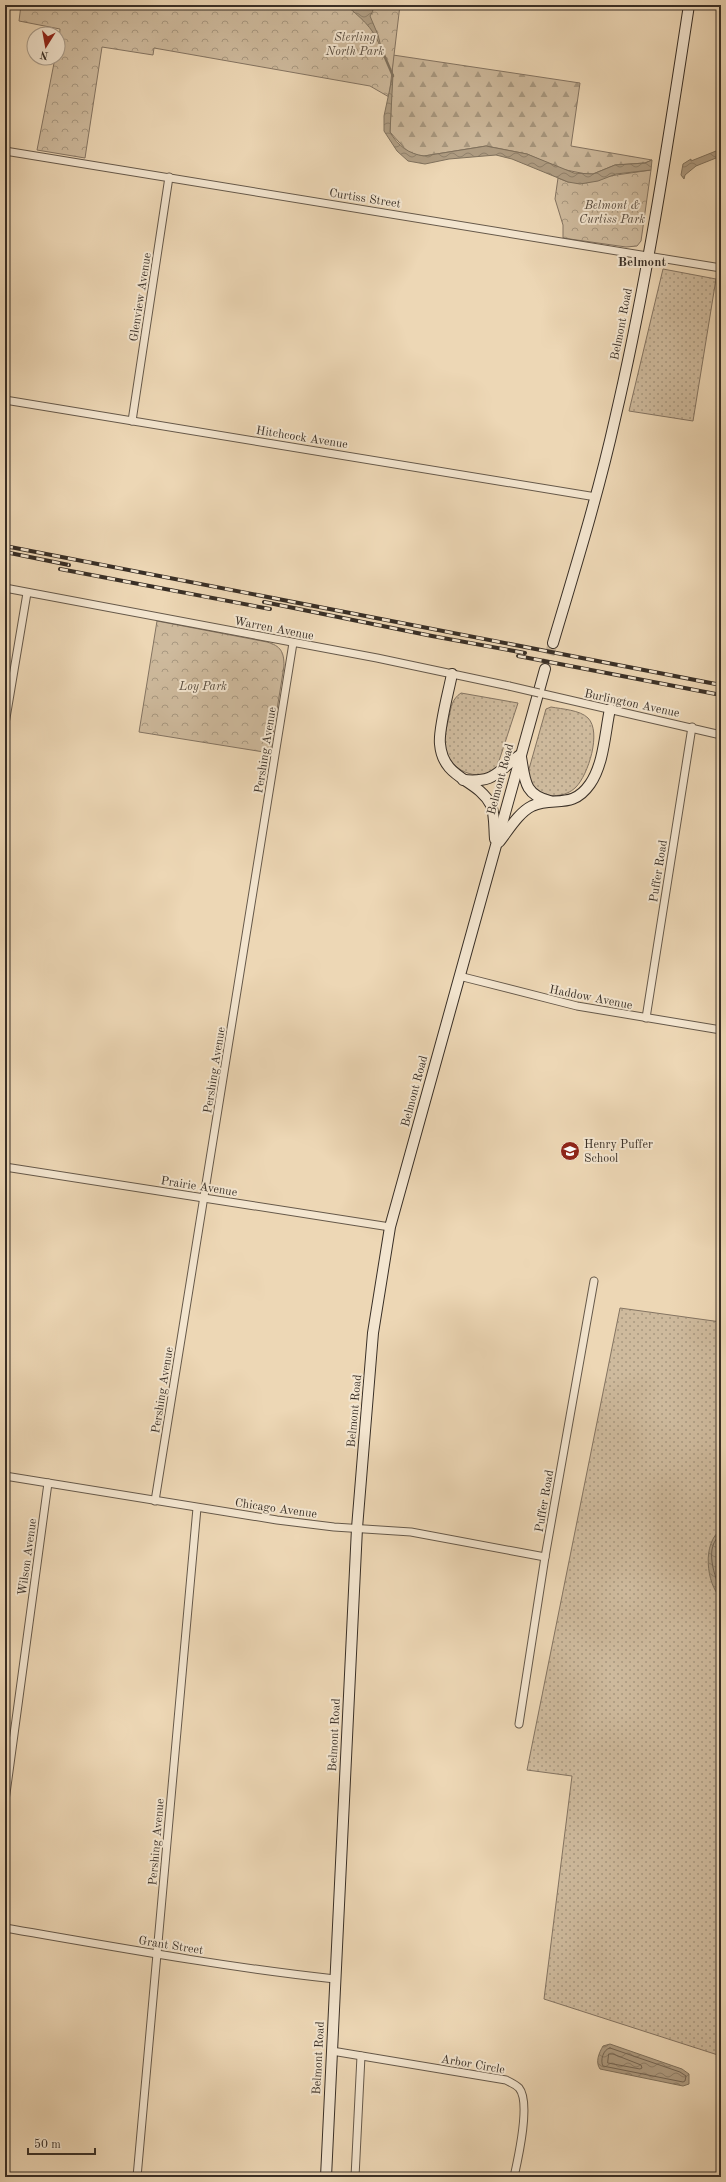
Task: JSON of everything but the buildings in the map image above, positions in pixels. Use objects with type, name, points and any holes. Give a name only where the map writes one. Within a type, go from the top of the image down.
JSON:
[{"type":"main road","name":"Belmont Road","points":[[553,644],[596,497],[616,417],[664,172],[690,5]]},
{"type":"main road","name":"Belmont Road","points":[[326,2177],[357,1528],[373,1333],[390,1227],[496,847],[520,754],[545,669]]},
{"type":"main road","points":[[452,674],[439,742],[442,757],[449,768],[482,794],[490,805],[493,810],[496,847]]},
{"type":"main road","points":[[496,847],[523,812],[538,804],[563,802],[576,797],[591,783],[597,768],[610,709]]},
{"type":"main road","points":[[463,780],[480,781],[492,778],[520,754]]},
{"type":"main road","points":[[520,754],[524,777],[530,791],[537,797],[556,803]]},
{"type":"street","name":"Curtiss Street","points":[[5,151],[721,268]]},
{"type":"street","name":"Glenview Avenue","points":[[132,421],[169,177]]},
{"type":"street","name":"Hitchcock Avenue","points":[[5,400],[596,497]]},
{"type":"street","name":"Warren Avenue","points":[[5,588],[452,674],[539,693]]},
{"type":"street","points":[[5,724],[27,593]]},
{"type":"street","name":"Pershing Avenue","points":[[155,1501],[205,1198],[293,643]]},
{"type":"street","name":"Burlington Avenue","points":[[539,693],[692,727],[721,735]]},
{"type":"street","name":"Puffer Road","points":[[646,1018],[692,727]]},
{"type":"street","name":"Haddow Avenue","points":[[459,976],[577,1006],[721,1030]]},
{"type":"street","name":"Prairie Avenue","points":[[5,1167],[390,1227]]},
{"type":"street","name":"Puffer Road","points":[[519,1724],[545,1557],[594,1281]]},
{"type":"street","name":"Chicago Avenue","points":[[5,1476],[304,1524],[411,1532],[545,1557]]},
{"type":"street","name":"Wilson Avenue","points":[[5,1801],[48,1483]]},
{"type":"street","name":"Pershing Avenue","points":[[137,2177],[197,1508]]},
{"type":"street","name":"Grant Street","points":[[5,1928],[158,1954],[283,1973],[335,1979]]},
{"type":"street","name":"Arbor Circle","points":[[332,2051],[506,2080],[519,2088],[523,2096],[524,2114],[514,2177]]},
{"type":"street","points":[[355,2177],[361,2056]]},
{"type":"green space","name":"Sterling North Park","points":[[21,5],[400,5],[389,97],[370,86],[154,48],[153,55],[102,47],[85,158],[37,150],[53,66],[66,66],[66,26],[45,26],[19,21]]},
{"type":"green space","points":[[393,55],[580,83],[571,146],[652,160],[645,163],[615,165],[593,174],[586,174],[561,169],[527,154],[486,146],[424,156],[407,151],[390,132]]},
{"type":"green space","name":"Belmont & Curtiss Park","points":[[651,170],[641,241],[637,246],[626,247],[563,238],[563,225],[555,199],[558,178],[568,182]]},
{"type":"green space","points":[[663,269],[716,279],[693,421],[629,411]]},
{"type":"green space","name":"Loy Park","points":[[157,621],[267,642],[276,645],[281,650],[284,666],[270,753],[139,732]]},
{"type":"green space","points":[[461,693],[518,703],[496,770],[489,773],[481,775],[465,772],[452,763],[445,748],[445,736],[451,707]]},
{"type":"green space","points":[[551,707],[571,710],[585,715],[592,724],[594,733],[592,753],[589,764],[581,781],[572,791],[557,796],[536,792],[528,779],[529,769],[546,709]]},
{"type":"green space","points":[[620,1308],[721,1322],[721,2056],[544,1999],[572,1776],[527,1770]]},
{"type":"water","points":[[346,5],[370,5],[373,11],[370,16],[378,35],[382,51],[371,30],[363,20]]},
{"type":"water","points":[[393,74],[390,132],[400,145],[413,153],[424,156],[486,146],[527,154],[574,173],[593,174],[615,165],[645,163],[652,160],[651,170],[616,174],[598,181],[580,184],[568,182],[512,159],[496,155],[449,159],[425,164],[408,161],[397,151],[384,131],[384,116]]},
{"type":"water","points":[[721,149],[721,156],[696,166],[685,175],[684,179],[681,175],[683,164],[691,159],[691,161]]},
{"type":"water","points":[[721,1530],[721,1598],[716,1592],[712,1583],[708,1563],[711,1544],[715,1536]]},
{"type":"water","points":[[610,2044],[682,2069],[689,2074],[689,2084],[683,2086],[600,2069],[598,2058],[600,2052],[603,2046]]},
{"type":"waterway","points":[[381,48],[393,76]]},
{"type":"tunnel","points":[[545,669],[553,643]]},
{"type":"railway","points":[[5,546],[721,685]]},
{"type":"railway","points":[[5,552],[69,565]]},
{"type":"railway","points":[[60,569],[270,609]]},
{"type":"railway","points":[[264,602],[525,653]]},
{"type":"railway","points":[[518,656],[721,695]]},
{"type":"place","name":"Henry Puffer School","points":[[570,1151]]},
{"type":"district","name":"Belmont","points":[[642,261]]}]
